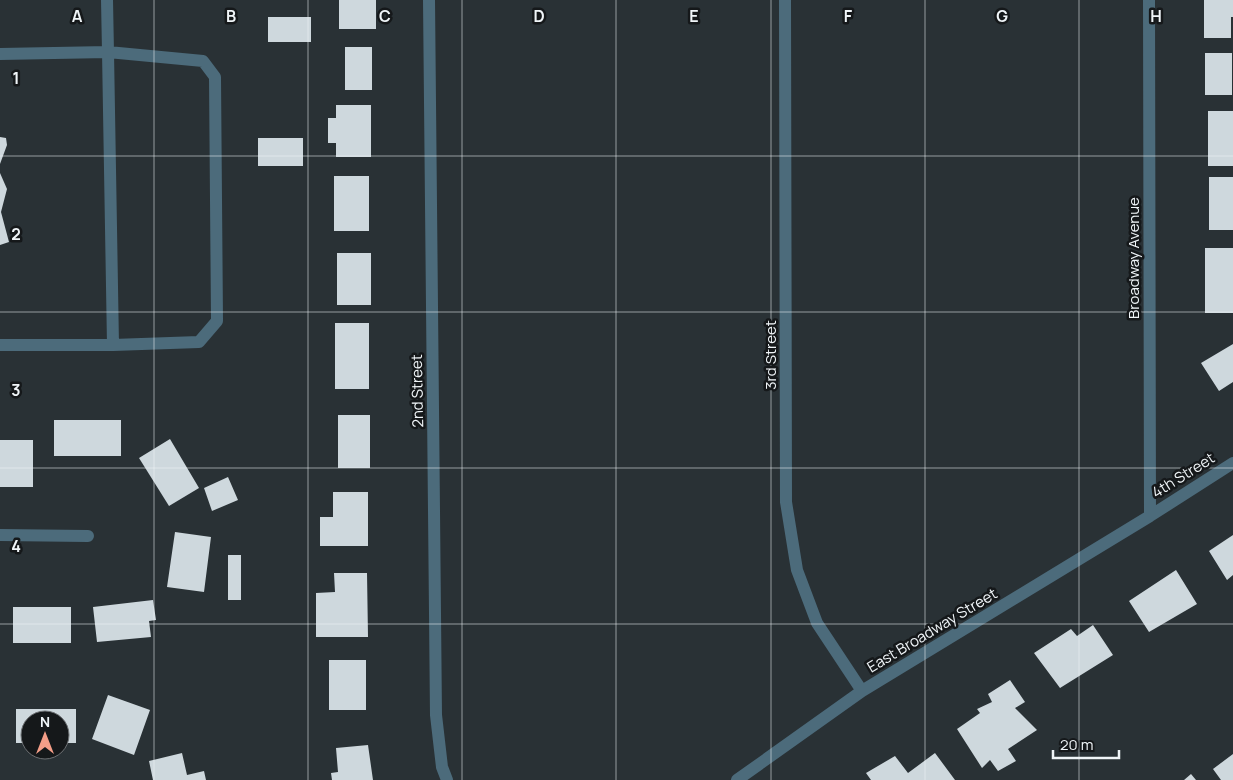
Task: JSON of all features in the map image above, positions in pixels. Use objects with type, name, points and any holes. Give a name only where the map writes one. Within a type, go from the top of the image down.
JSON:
[{"type":"street","points":[[107,0],[114,345]]},
{"type":"street","name":"2nd Street","points":[[430,0],[436,715],[442,767],[447,780]]},
{"type":"street","name":"3rd Street","points":[[785,0],[786,502],[797,570],[816,623],[862,691]]},
{"type":"street","name":"Broadway Avenue","points":[[1149,0],[1150,516]]},
{"type":"street","points":[[0,54],[108,52],[203,61],[215,77],[217,322],[199,342],[114,345],[0,344]]},
{"type":"street","name":"4th Street","points":[[1150,516],[1233,462]]},
{"type":"street","name":"East Broadway Street","points":[[737,780],[862,691],[1150,516]]},
{"type":"street","points":[[0,534],[88,536]]},
{"type":"building","points":[[339,0],[376,0],[376,29],[339,29]]},
{"type":"building","points":[[1204,0],[1233,0],[1231,38],[1204,38]]},
{"type":"building","points":[[268,17],[311,17],[311,42],[268,42]]},
{"type":"building","points":[[345,47],[372,47],[372,90],[345,90]]},
{"type":"building","points":[[1205,53],[1232,53],[1232,95],[1205,95]]},
{"type":"building","points":[[336,105],[371,105],[371,157],[336,157],[336,143],[328,143],[328,118],[336,118]]},
{"type":"building","points":[[1208,111],[1233,111],[1233,166],[1208,166]]},
{"type":"building","points":[[0,137],[6,138],[7,145],[0,164]]},
{"type":"building","points":[[258,138],[303,138],[303,166],[258,166]]},
{"type":"building","points":[[0,173],[7,189],[1,212],[9,242],[0,245]]},
{"type":"building","points":[[334,176],[369,176],[369,231],[334,231]]},
{"type":"building","points":[[1209,177],[1233,177],[1233,230],[1209,230]]},
{"type":"building","points":[[1205,248],[1233,248],[1233,313],[1205,313]]},
{"type":"building","points":[[337,253],[371,253],[371,305],[337,305]]},
{"type":"building","points":[[335,323],[369,323],[369,389],[335,389]]},
{"type":"building","points":[[1233,344],[1233,382],[1219,391],[1201,363]]},
{"type":"building","points":[[338,415],[370,415],[370,468],[338,468]]},
{"type":"building","points":[[54,420],[121,420],[121,456],[54,456]]},
{"type":"building","points":[[170,439],[199,488],[169,506],[139,458]]},
{"type":"building","points":[[0,440],[33,440],[33,487],[0,487]]},
{"type":"building","points":[[228,477],[238,500],[212,511],[204,488]]},
{"type":"building","points":[[333,492],[368,492],[368,546],[320,546],[320,517],[333,517]]},
{"type":"building","points":[[175,532],[211,537],[204,592],[167,587]]},
{"type":"building","points":[[1233,535],[1233,575],[1227,580],[1209,551]]},
{"type":"building","points":[[228,555],[241,555],[241,600],[228,600]]},
{"type":"building","points":[[1176,570],[1197,604],[1149,632],[1129,601]]},
{"type":"building","points":[[334,573],[367,573],[368,637],[316,637],[316,593],[335,592]]},
{"type":"building","points":[[153,600],[156,620],[149,621],[151,637],[97,642],[93,607]]},
{"type":"building","points":[[13,607],[71,607],[71,643],[13,643]]},
{"type":"building","points":[[1093,625],[1113,655],[1060,688],[1034,653],[1071,629],[1077,636]]},
{"type":"building","points":[[329,660],[366,660],[366,710],[329,710]]},
{"type":"building","points":[[1010,680],[1025,702],[1015,708],[1037,730],[1008,749],[1016,761],[998,771],[990,760],[982,768],[957,729],[980,713],[977,709],[992,702],[988,694]]},
{"type":"building","points":[[108,695],[150,710],[134,755],[92,739]]},
{"type":"building","points":[[16,709],[76,709],[76,743],[70,743],[70,710],[20,710],[20,743],[16,743]]},
{"type":"building","points":[[368,745],[373,780],[332,780],[331,773],[338,772],[336,748]]},
{"type":"building","points":[[182,753],[187,775],[204,771],[206,780],[153,780],[149,761]]},
{"type":"building","points":[[935,753],[955,780],[871,780],[866,773],[895,756],[908,773]]},
{"type":"building","points":[[1233,754],[1233,780],[1221,780],[1213,769]]},
{"type":"building","points":[[1191,774],[1196,780],[1184,780]]}]
